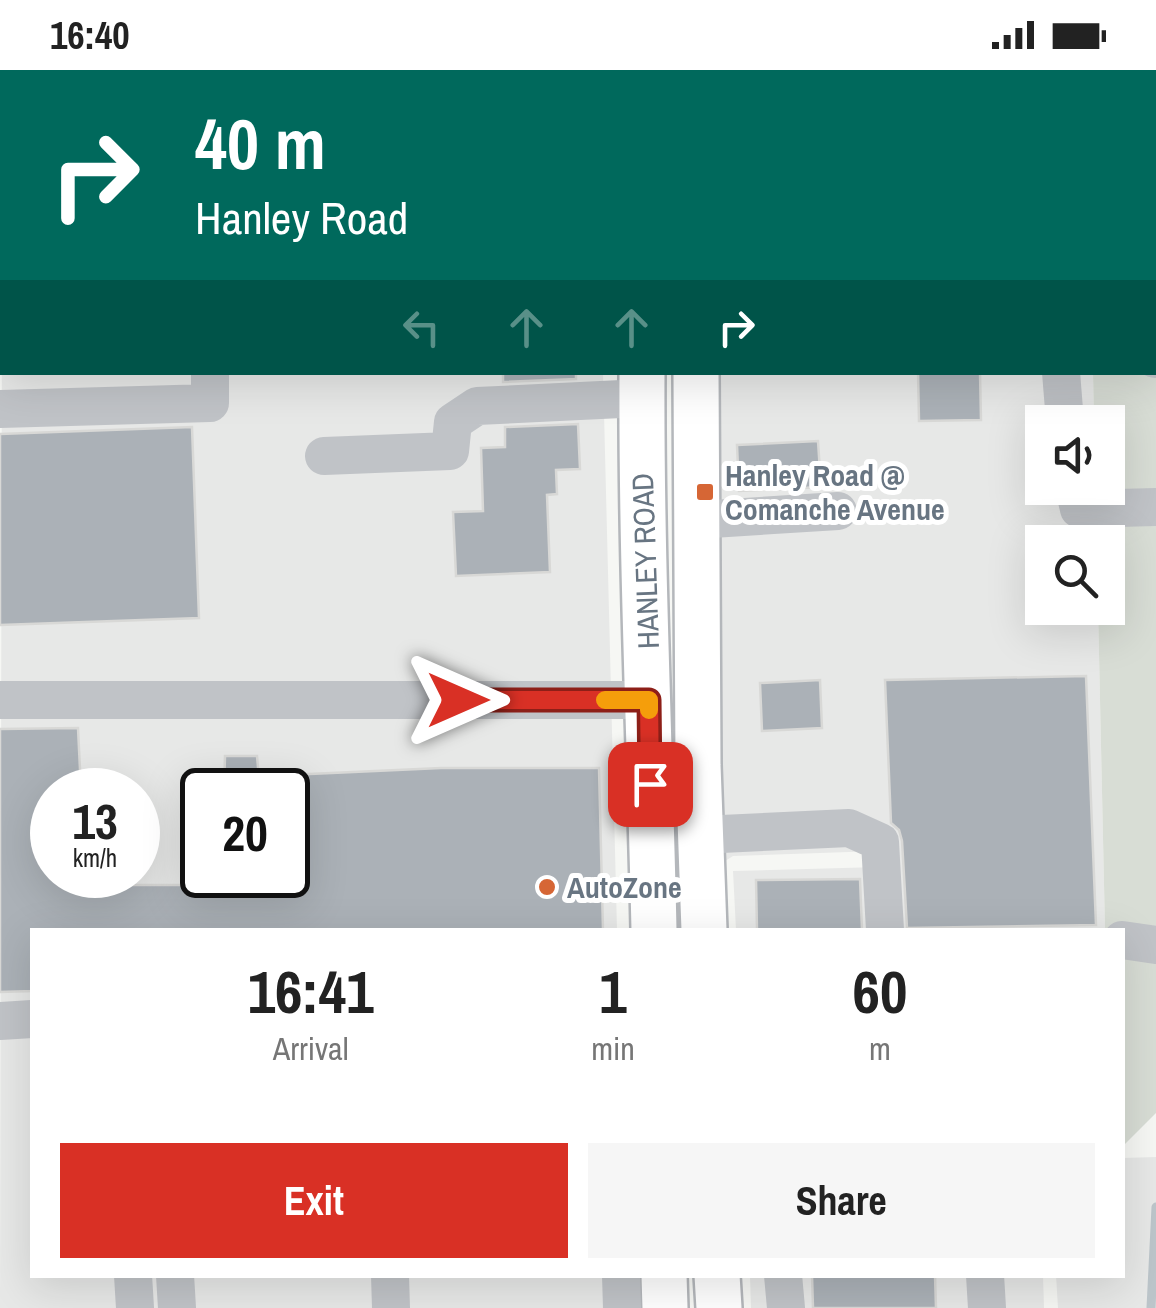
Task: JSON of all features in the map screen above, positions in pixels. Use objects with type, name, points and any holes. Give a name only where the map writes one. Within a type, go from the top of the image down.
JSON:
[{"type":"main road","name":"HANLEY ROAD","points":[[696,375],[704,928]]},
{"type":"main road","name":"HANLEY ROAD","points":[[642,385],[641,506],[654,928]]},
{"type":"main road","points":[[664,1278],[666,1308]]},
{"type":"main road","points":[[717,1278],[718,1308]]},
{"type":"lane","points":[[0,409],[210,403],[210,375]]},
{"type":"lane","points":[[1061,375],[1064,405]]},
{"type":"lane","points":[[324,456],[450,452],[454,422],[477,406],[642,385]]},
{"type":"lane","points":[[1078,505],[1079,509],[1156,507]]},
{"type":"lane","points":[[696,520],[838,511]]},
{"type":"lane","points":[[0,700],[649,700]]},
{"type":"lane","points":[[700,835],[848,828],[880,842],[885,928]]},
{"type":"lane","points":[[1125,940],[1156,945]]},
{"type":"lane","points":[[0,1021],[30,1020]]},
{"type":"lane","points":[[133,1278],[135,1308]]},
{"type":"lane","points":[[176,1278],[176,1308]]},
{"type":"lane","points":[[390,1278],[391,1308]]},
{"type":"lane","points":[[620,1278],[622,1308]]},
{"type":"lane","points":[[783,1278],[786,1308]]},
{"type":"lane","points":[[986,1278],[987,1308]]},
{"type":"shaded area","points":[[2,375],[603,375],[617,928],[30,928],[30,1278],[626,1278],[627,1308],[0,1308]]},
{"type":"shaded area","points":[[713,375],[1093,375],[1094,405],[1025,405],[1025,505],[1096,505],[1096,525],[1025,525],[1025,625],[1098,625],[1105,928],[895,928],[878,851],[733,856],[722,863]]},
{"type":"shaded area","points":[[1093,375],[1156,375],[1156,1113],[1125,1144],[1125,928],[1105,928],[1098,625],[1125,625],[1125,525],[1096,525],[1096,505],[1125,505],[1125,405],[1094,405]]},
{"type":"shaded area","points":[[879,867],[881,928],[736,928],[733,871]]},
{"type":"shaded area","points":[[1156,1157],[1156,1308],[1058,1308],[1056,1278],[1125,1278],[1125,1158]]},
{"type":"shaded area","points":[[750,1278],[1043,1278],[1044,1308],[751,1308]]},
{"type":"building","points":[[503,375],[576,375],[576,379],[503,382]]},
{"type":"building","points":[[918,375],[980,375],[981,420],[919,421]]},
{"type":"building","points":[[578,424],[580,469],[556,470],[557,494],[547,495],[550,572],[456,576],[453,512],[483,511],[481,448],[505,447],[505,427]]},
{"type":"building","points":[[192,427],[199,618],[0,625],[0,434]]},
{"type":"building","points":[[818,441],[821,487],[739,491],[737,445]]},
{"type":"building","points":[[1086,676],[1096,925],[907,928],[902,841],[899,830],[891,823],[885,680]]},
{"type":"building","points":[[820,680],[822,728],[762,731],[760,683]]},
{"type":"building","points":[[78,728],[80,768],[30,768],[30,898],[160,898],[160,885],[180,885],[180,898],[310,898],[310,774],[441,768],[599,768],[603,928],[30,928],[30,991],[0,992],[0,729]]},
{"type":"building","points":[[225,756],[257,756],[258,768],[225,768]]},
{"type":"building","points":[[860,879],[862,928],[757,928],[756,880]]},
{"type":"building","points":[[812,1278],[935,1278],[936,1308],[813,1308]]},
{"type":"waterway","points":[[1151,1308],[1156,1207]]},
{"type":"slow traffic","points":[[605,700],[649,700],[649,710]]},
{"type":"place","name":"Hanley Road @ Comanche Avenue","points":[[705,492]]},
{"type":"place","name":"AutoZone","points":[[547,887]]},
{"type":"route","points":[[458,700],[649,700],[650,784]]}]
